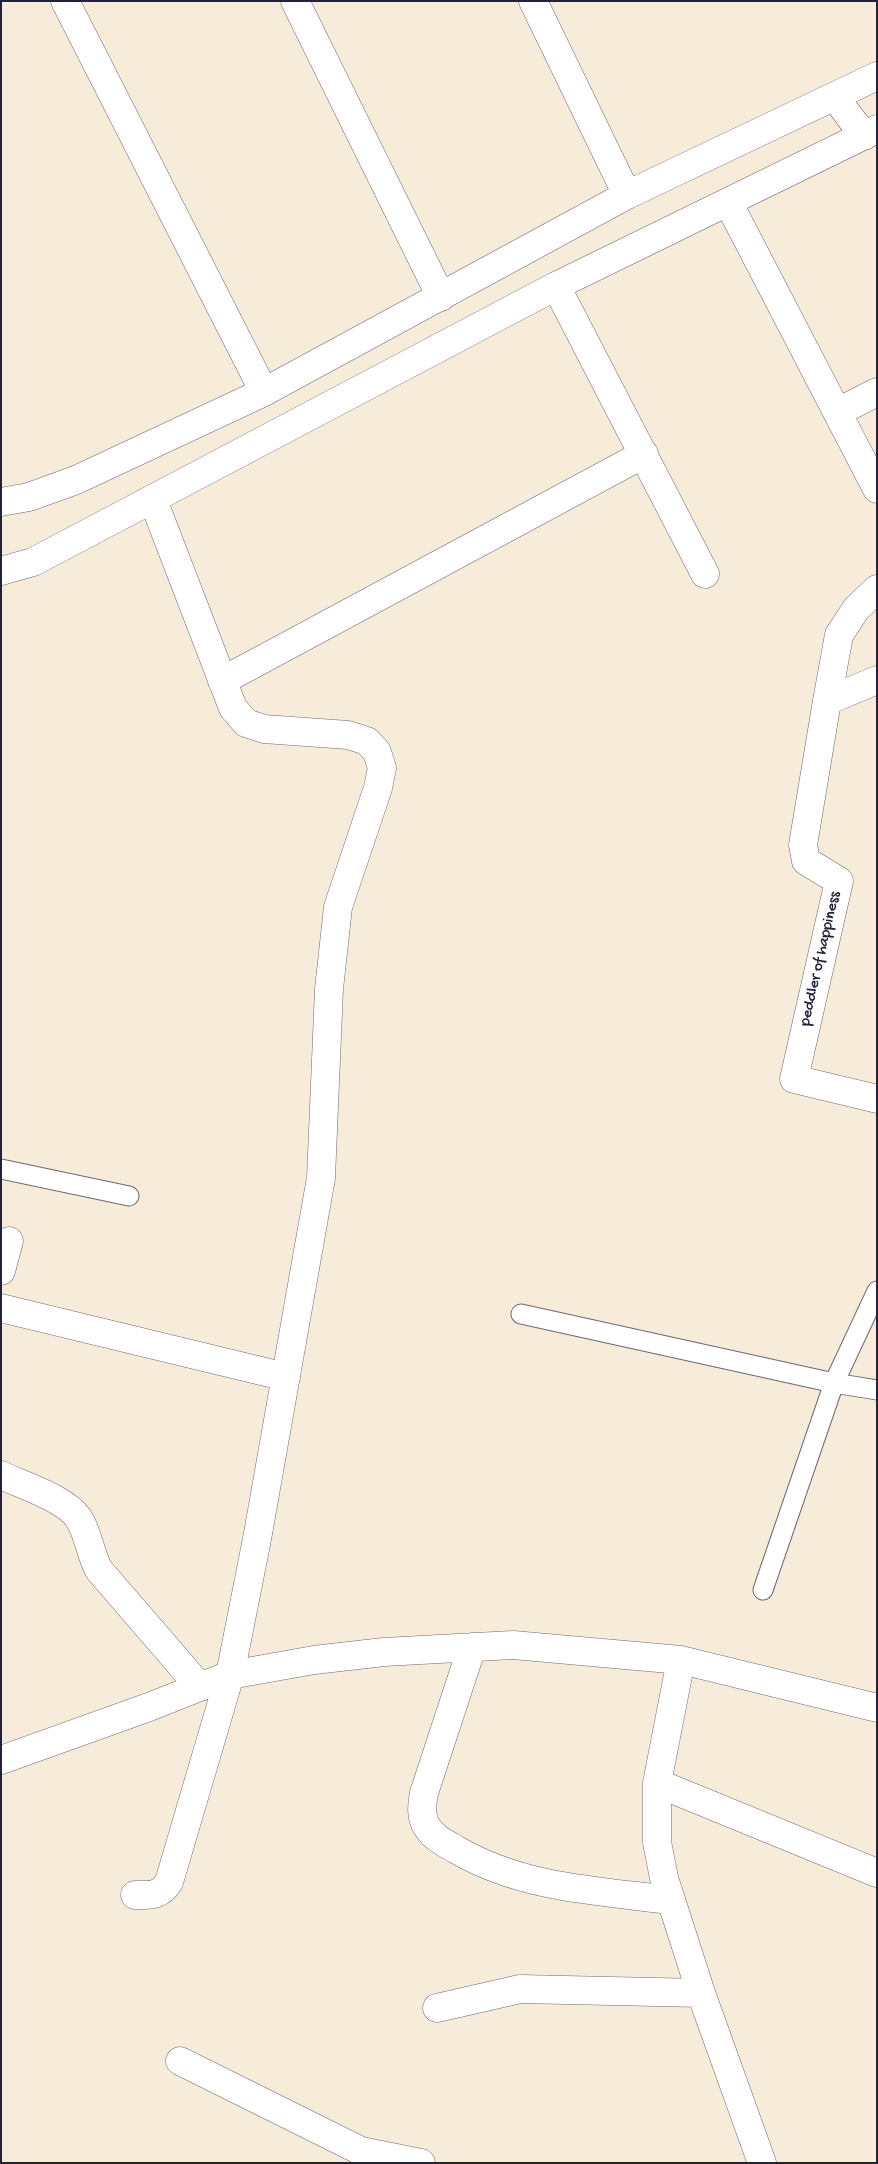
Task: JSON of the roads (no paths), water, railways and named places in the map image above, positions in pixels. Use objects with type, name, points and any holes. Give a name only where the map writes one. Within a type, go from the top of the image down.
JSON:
[{"type":"street","points":[[66,1],[264,392]]},
{"type":"street","points":[[295,1],[441,297]]},
{"type":"street","points":[[533,1],[627,195]]},
{"type":"street","points":[[1,502],[30,497],[76,480],[264,392],[627,195],[877,76]]},
{"type":"street","points":[[1,571],[33,562],[556,286],[870,133],[835,97]]},
{"type":"street","points":[[728,202],[877,490]]},
{"type":"street","points":[[556,286],[705,574]]},
{"type":"street","points":[[838,412],[877,392]]},
{"type":"street","points":[[222,680],[644,454]]},
{"type":"street","points":[[135,1895],[153,1895],[163,1891],[169,1882],[230,1675],[321,1178],[329,989],[338,907],[378,788],[382,768],[378,752],[367,741],[348,735],[264,729],[246,723],[233,708],[153,500]]},
{"type":"street","points":[[827,701],[839,635],[856,609],[877,589]]},
{"type":"street","points":[[827,701],[877,680]]},
{"type":"street","name":"peddler of happiness","points":[[827,701],[804,845],[806,860],[839,881],[794,1079],[877,1099]]},
{"type":"street","points":[[1,1272],[10,1241]]},
{"type":"street","points":[[1,1308],[286,1377]]},
{"type":"street","points":[[1,1475],[67,1506],[79,1518],[91,1554],[99,1570],[200,1687]]},
{"type":"street","points":[[1,1760],[150,1707],[230,1675],[314,1660],[375,1652],[513,1645],[681,1660],[877,1708]]},
{"type":"street","points":[[472,1647],[424,1794],[421,1810],[426,1825],[435,1837],[469,1857],[520,1877],[555,1886],[671,1900]]},
{"type":"street","points":[[681,1660],[657,1783],[658,1842],[671,1900],[701,1993],[762,2163]]},
{"type":"street","points":[[657,1783],[877,1873]]},
{"type":"street","points":[[437,2008],[520,1989],[701,1993]]},
{"type":"street","points":[[180,2061],[361,2151],[422,2163]]},
{"type":"lane","points":[[1,1169],[130,1196]]},
{"type":"lane","points":[[763,1590],[834,1383],[877,1291]]},
{"type":"lane","points":[[521,1314],[834,1383],[877,1390]]}]
